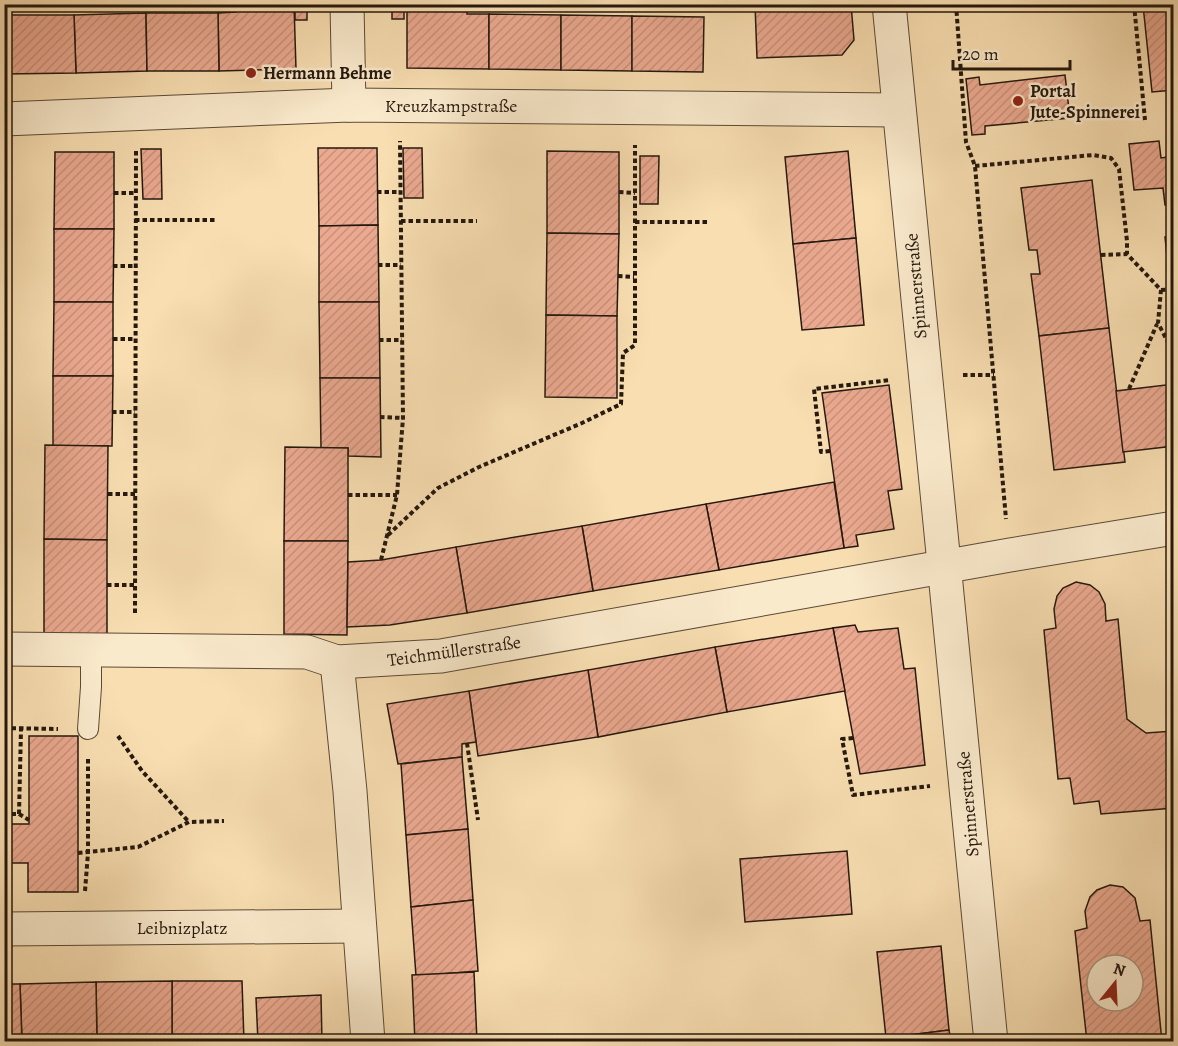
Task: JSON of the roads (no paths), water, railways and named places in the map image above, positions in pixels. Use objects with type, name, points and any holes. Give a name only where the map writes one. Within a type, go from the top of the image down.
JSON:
[{"type":"street","points":[[347,4],[349,105]]},
{"type":"street","name":"Spinnerstraße","points":[[889,4],[991,1041]]},
{"type":"street","name":"Kreuzkampstraße","points":[[4,119],[349,105],[898,110]]},
{"type":"street","points":[[944,567],[1173,528]]},
{"type":"street","name":"Teichmüllerstraße","points":[[338,662],[441,656],[944,567]]},
{"type":"street","points":[[4,649],[307,652],[338,662],[368,1041]]},
{"type":"street","name":"Leibnizplatz","points":[[4,929],[359,926]]},
{"type":"lane","points":[[88,729],[91,650]]},
{"type":"place","name":"Hermann Behme","points":[[251,73]]},
{"type":"place","name":"Portal Jute-Spinnerei","points":[[1018,101]]}]
